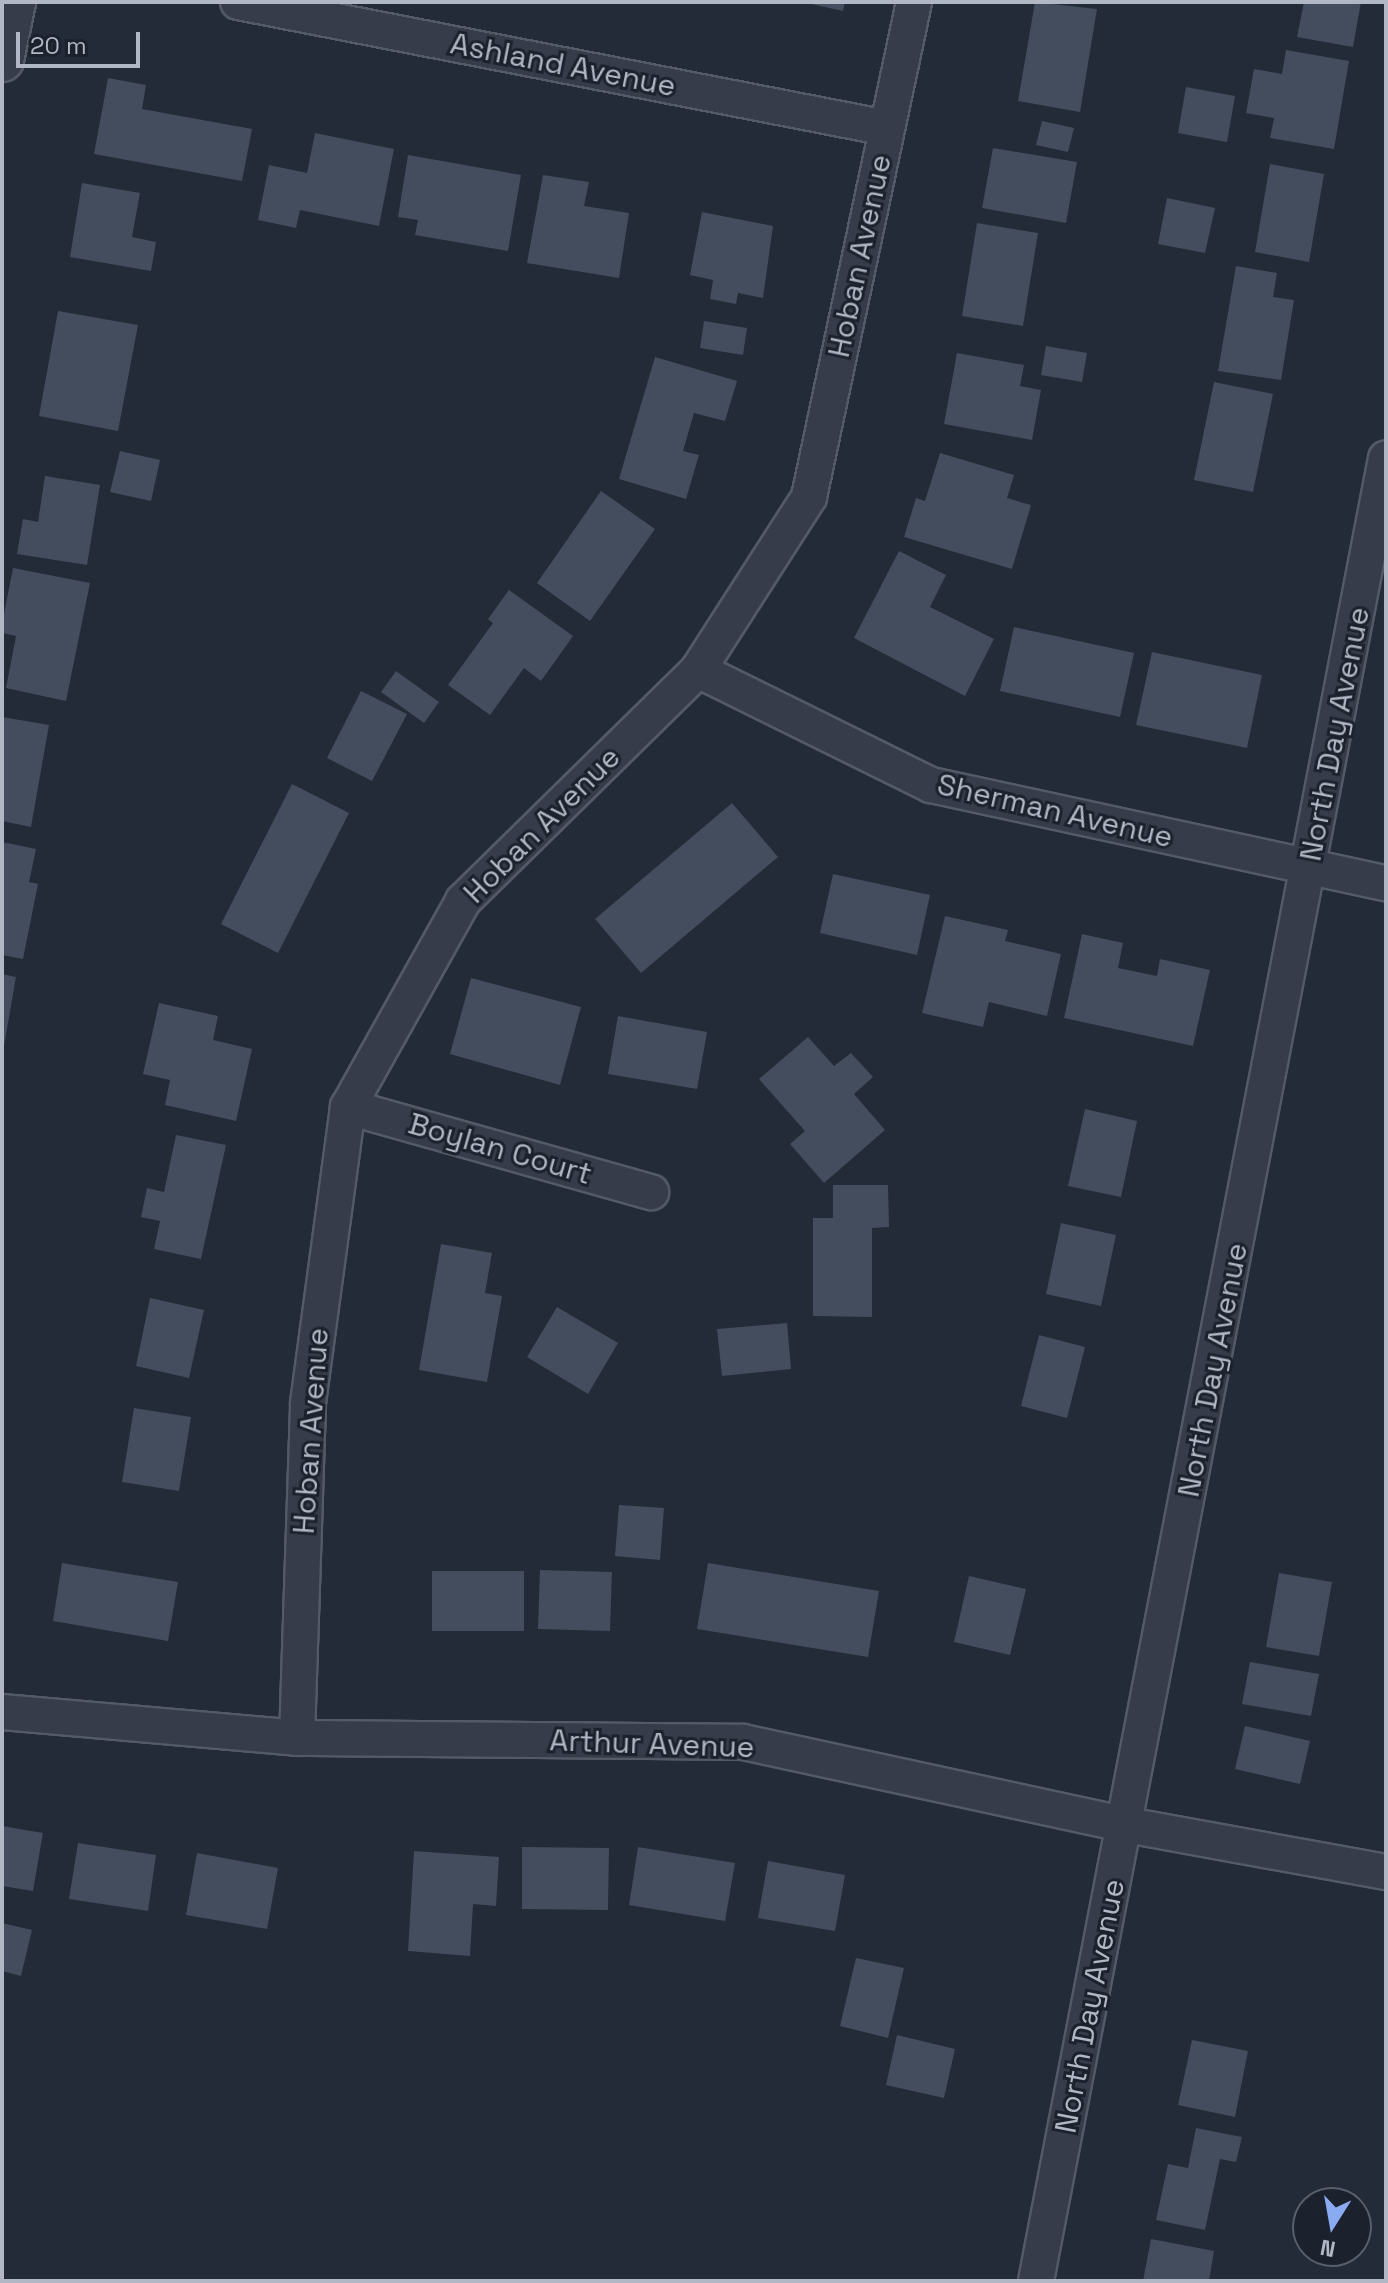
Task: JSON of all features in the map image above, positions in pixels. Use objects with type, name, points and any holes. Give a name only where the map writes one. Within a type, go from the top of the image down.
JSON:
[{"type":"street","points":[[2,60],[14,2]]},
{"type":"street","name":"Ashland Avenue","points":[[238,2],[887,128]]},
{"type":"street","name":"Hoban Avenue","points":[[297,1738],[308,1403],[348,1107],[463,901],[698,670],[809,497],[914,2]]},
{"type":"street","name":"North Day Avenue","points":[[1036,2281],[1127,1825],[1386,458]]},
{"type":"street","name":"Sherman Avenue","points":[[698,670],[931,785],[1309,869],[1386,883]]},
{"type":"street","name":"Boylan Court","points":[[348,1107],[651,1192]]},
{"type":"street","name":"Arthur Avenue","points":[[2,1712],[297,1738],[743,1742],[1127,1825],[1386,1872]]},
{"type":"building","points":[[802,2],[845,2],[843,11]]},
{"type":"building","points":[[1035,2],[1097,9],[1080,112],[1018,101]]},
{"type":"building","points":[[1304,2],[1361,2],[1353,47],[1297,37]]},
{"type":"building","points":[[1286,50],[1349,61],[1334,149],[1270,138],[1274,118],[1246,113],[1254,69],[1282,74]]},
{"type":"building","points":[[108,78],[146,85],[142,109],[252,129],[242,181],[94,154]]},
{"type":"building","points":[[1186,87],[1235,96],[1227,142],[1178,133]]},
{"type":"building","points":[[1042,121],[1074,128],[1068,152],[1036,145]]},
{"type":"building","points":[[315,133],[394,149],[379,226],[300,210],[296,228],[258,220],[269,165],[307,173]]},
{"type":"building","points":[[993,148],[1077,162],[1066,223],[982,208]]},
{"type":"building","points":[[408,155],[521,175],[508,251],[415,235],[418,220],[398,217]]},
{"type":"building","points":[[1270,164],[1324,174],[1309,262],[1255,252]]},
{"type":"building","points":[[543,175],[589,182],[584,206],[629,213],[619,278],[527,263]]},
{"type":"building","points":[[82,183],[140,193],[132,237],[156,242],[151,271],[70,257]]},
{"type":"building","points":[[1167,198],[1215,208],[1205,253],[1158,244]]},
{"type":"building","points":[[702,212],[773,226],[763,298],[738,293],[736,304],[710,299],[713,280],[690,275]]},
{"type":"building","points":[[977,223],[1038,233],[1023,326],[962,316]]},
{"type":"building","points":[[1236,266],[1277,273],[1273,297],[1294,300],[1281,380],[1218,371]]},
{"type":"building","points":[[58,311],[138,325],[118,431],[39,416]]},
{"type":"building","points":[[704,321],[747,328],[743,355],[700,348]]},
{"type":"building","points":[[1046,346],[1087,353],[1082,382],[1041,375]]},
{"type":"building","points":[[957,353],[1024,365],[1020,386],[1041,390],[1032,440],[944,424]]},
{"type":"building","points":[[655,357],[737,381],[725,421],[694,413],[683,451],[699,455],[686,499],[619,479]]},
{"type":"building","points":[[1214,382],[1273,394],[1253,492],[1194,480]]},
{"type":"building","points":[[120,451],[160,460],[151,501],[110,492]]},
{"type":"building","points":[[940,453],[1014,475],[1007,498],[1031,505],[1012,569],[904,537],[916,498],[925,501]]},
{"type":"building","points":[[45,476],[100,485],[87,565],[17,554],[23,519],[38,522]]},
{"type":"building","points":[[601,491],[655,529],[590,621],[537,583]]},
{"type":"building","points":[[899,551],[946,575],[930,607],[994,639],[965,696],[854,638]]},
{"type":"building","points":[[13,568],[90,583],[66,701],[6,688],[16,636],[2,633],[2,624]]},
{"type":"building","points":[[509,590],[573,636],[541,681],[524,668],[490,715],[448,685],[493,623],[488,619]]},
{"type":"building","points":[[1014,627],[1134,653],[1120,717],[1000,691]]},
{"type":"building","points":[[1152,652],[1262,675],[1247,748],[1136,725]]},
{"type":"building","points":[[396,671],[439,702],[424,723],[381,692]]},
{"type":"building","points":[[361,691],[407,714],[372,781],[327,758]]},
{"type":"building","points":[[2,717],[49,725],[31,827],[2,821]]},
{"type":"building","points":[[292,784],[349,813],[278,953],[221,924]]},
{"type":"building","points":[[732,803],[778,857],[641,973],[595,919]]},
{"type":"building","points":[[2,842],[36,849],[29,882],[38,884],[23,959],[2,955]]},
{"type":"building","points":[[833,874],[930,895],[917,955],[820,933]]},
{"type":"building","points":[[945,916],[1008,930],[1005,941],[1061,954],[1047,1016],[989,1002],[983,1027],[922,1013]]},
{"type":"building","points":[[1082,934],[1123,943],[1118,968],[1157,976],[1160,959],[1210,970],[1193,1046],[1064,1018]]},
{"type":"building","points":[[2,974],[16,977],[4,1046],[2,1046]]},
{"type":"building","points":[[471,978],[581,1007],[560,1085],[450,1054]]},
{"type":"building","points":[[159,1003],[218,1016],[213,1040],[252,1049],[236,1121],[165,1105],[170,1080],[143,1074]]},
{"type":"building","points":[[618,1016],[707,1032],[697,1089],[608,1074]]},
{"type":"building","points":[[808,1037],[834,1066],[851,1053],[873,1077],[854,1094],[885,1130],[824,1183],[790,1144],[805,1131],[759,1079]]},
{"type":"building","points":[[1085,1109],[1137,1121],[1121,1197],[1068,1186]]},
{"type":"building","points":[[176,1135],[226,1145],[201,1259],[154,1249],[160,1221],[141,1217],[147,1188],[164,1192]]},
{"type":"building","points":[[833,1185],[888,1185],[889,1227],[872,1228],[872,1317],[813,1316],[813,1218],[833,1218]]},
{"type":"building","points":[[1061,1223],[1116,1235],[1101,1306],[1046,1294]]},
{"type":"building","points":[[441,1244],[492,1253],[485,1293],[502,1296],[487,1382],[419,1370]]},
{"type":"building","points":[[150,1298],[204,1310],[189,1378],[136,1366]]},
{"type":"building","points":[[557,1307],[618,1343],[588,1394],[527,1357]]},
{"type":"building","points":[[787,1323],[791,1369],[722,1376],[717,1329]]},
{"type":"building","points":[[1039,1335],[1085,1347],[1067,1418],[1021,1406]]},
{"type":"building","points":[[134,1408],[191,1417],[179,1491],[122,1482]]},
{"type":"building","points":[[619,1505],[664,1508],[660,1560],[615,1556]]},
{"type":"building","points":[[62,1563],[178,1582],[168,1641],[53,1621]]},
{"type":"building","points":[[708,1563],[879,1591],[868,1657],[697,1629]]},
{"type":"building","points":[[540,1570],[612,1572],[610,1631],[538,1629]]},
{"type":"building","points":[[432,1571],[524,1571],[524,1631],[432,1631]]},
{"type":"building","points":[[1279,1573],[1332,1582],[1319,1656],[1266,1647]]},
{"type":"building","points":[[969,1576],[1026,1589],[1010,1655],[954,1642]]},
{"type":"building","points":[[1250,1662],[1319,1674],[1311,1716],[1242,1704]]},
{"type":"building","points":[[1245,1726],[1310,1741],[1300,1784],[1235,1769]]},
{"type":"building","points":[[2,1826],[43,1833],[33,1891],[2,1886]]},
{"type":"building","points":[[78,1843],[156,1855],[148,1911],[69,1899]]},
{"type":"building","points":[[522,1847],[609,1848],[608,1910],[522,1909]]},
{"type":"building","points":[[638,1847],[735,1863],[725,1921],[629,1905]]},
{"type":"building","points":[[414,1851],[499,1857],[496,1906],[473,1904],[470,1956],[408,1951]]},
{"type":"building","points":[[197,1853],[278,1868],[267,1929],[186,1915]]},
{"type":"building","points":[[768,1861],[845,1875],[835,1931],[758,1918]]},
{"type":"building","points":[[2,1923],[32,1930],[21,1976],[2,1971]]},
{"type":"building","points":[[856,1958],[904,1968],[888,2038],[840,2026]]},
{"type":"building","points":[[897,2035],[955,2049],[944,2098],[886,2085]]},
{"type":"building","points":[[1192,2040],[1248,2051],[1235,2117],[1178,2105]]},
{"type":"building","points":[[1196,2128],[1242,2137],[1236,2162],[1220,2159],[1205,2230],[1156,2220],[1168,2164],[1188,2168]]},
{"type":"building","points":[[1151,2239],[1214,2251],[1209,2281],[1143,2281]]}]
